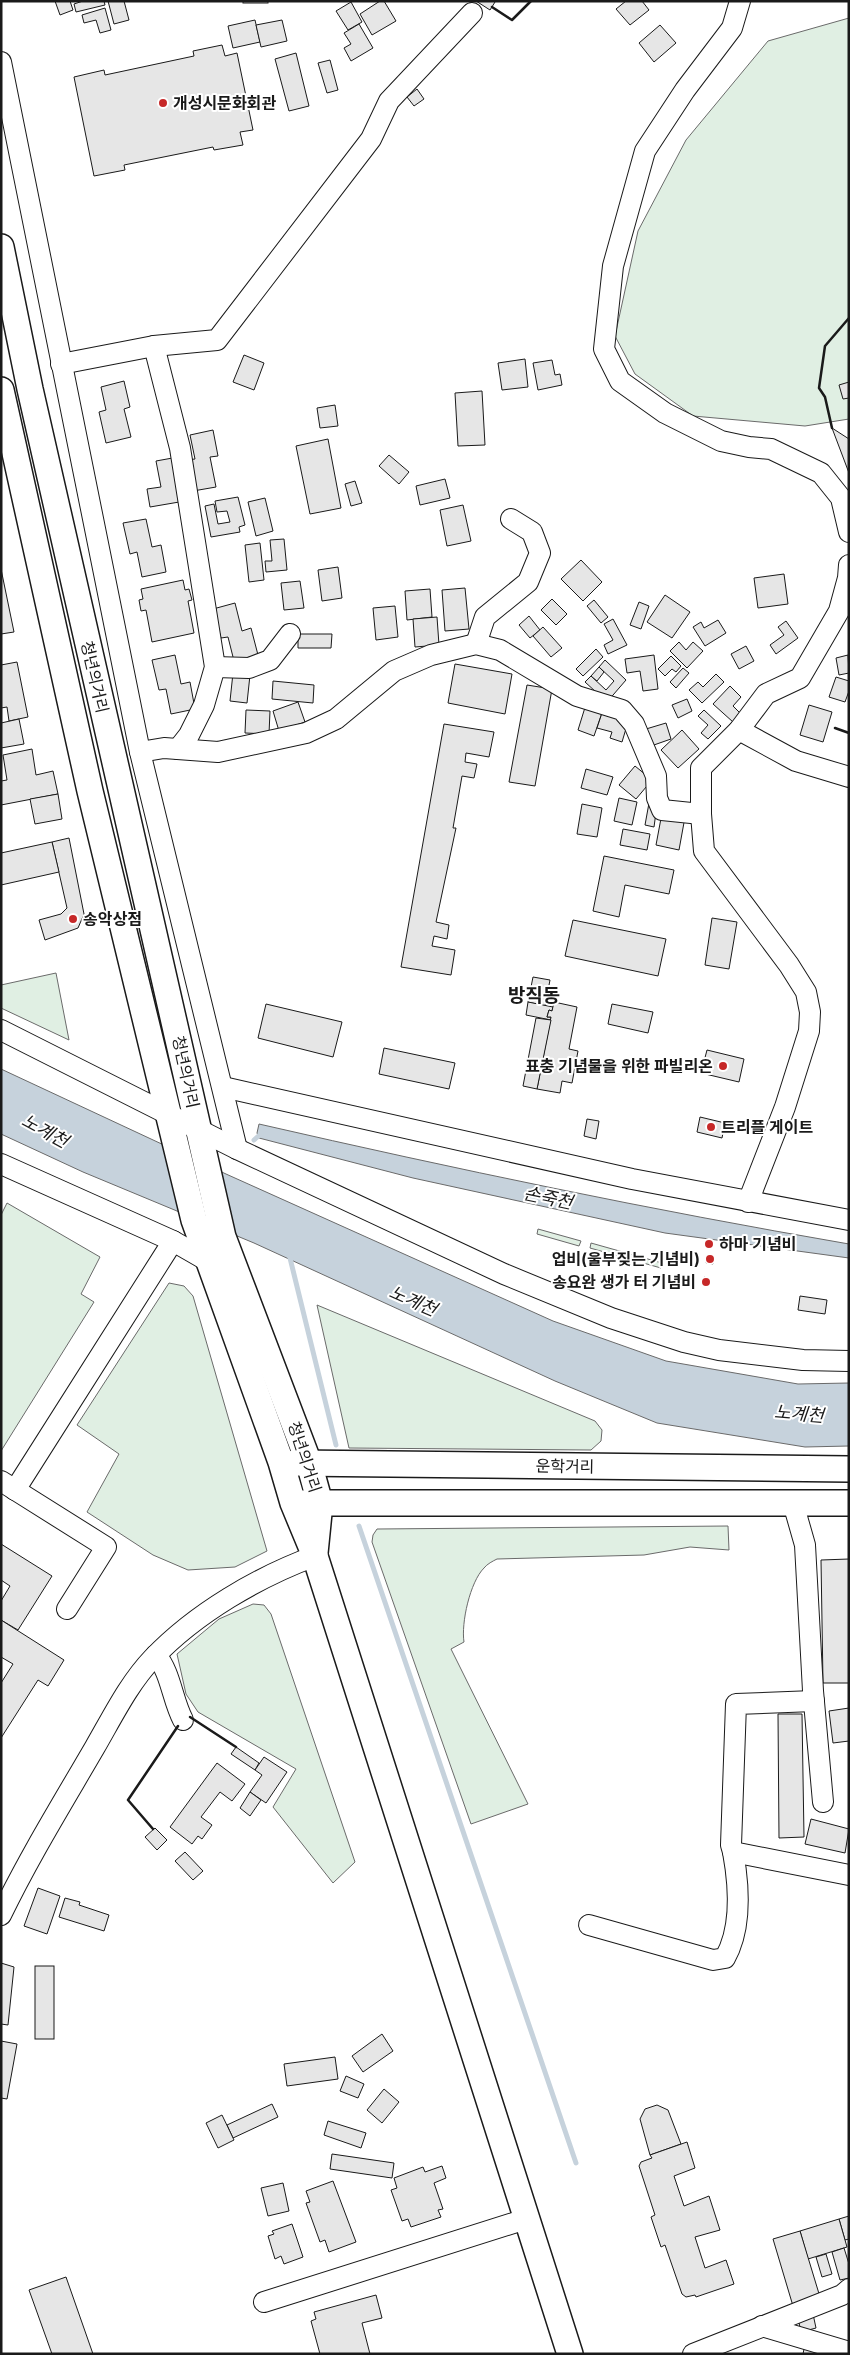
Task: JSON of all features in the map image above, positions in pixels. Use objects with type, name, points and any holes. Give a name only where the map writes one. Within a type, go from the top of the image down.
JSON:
[{"type":"main road","name":"청년의거리","points":[[1,246],[32,399],[223,1237],[310,1463],[320,1503],[315,1556]]},
{"type":"main road","name":"청년의거리","points":[[1,390],[90,791],[194,1220],[206,1260],[281,1462],[293,1503],[315,1556]]},
{"type":"main road","name":"운학거리","points":[[281,1462],[849,1469]]},
{"type":"main road","points":[[293,1503],[849,1503]]},
{"type":"main road","points":[[315,1556],[570,2354]]},
{"type":"street","points":[[740,1],[732,28],[685,90],[646,151],[613,266],[604,349],[620,381],[665,413],[721,441],[748,447],[772,449],[821,473],[841,498],[849,532]]},
{"type":"street","points":[[62,364],[154,346],[217,340],[370,139],[389,101],[472,13]]},
{"type":"street","points":[[1,62],[140,752],[237,1149]]},
{"type":"street","points":[[154,346],[180,448],[215,667],[204,705],[189,735],[178,749]]},
{"type":"street","points":[[476,644],[485,617],[528,582],[540,553],[532,532],[510,519]]},
{"type":"street","points":[[748,1202],[786,1107],[808,1031],[810,1012],[806,992],[790,965],[704,851],[701,814],[701,768],[739,730],[766,694],[800,678],[839,611],[848,578],[849,564]]},
{"type":"street","points":[[215,667],[249,668],[270,660],[290,634]]},
{"type":"street","points":[[140,752],[164,748],[218,752],[306,733],[336,719],[394,671],[431,655],[476,644],[500,650],[577,696],[622,710],[634,724],[656,776],[657,798],[662,810],[701,814]]},
{"type":"street","points":[[739,730],[796,761],[849,777]]},
{"type":"street","points":[[1,1030],[237,1149],[504,1274],[611,1318],[684,1342],[719,1350],[794,1359],[849,1361]]},
{"type":"street","points":[[223,1088],[632,1179],[849,1220]]},
{"type":"street","points":[[4,1172],[173,1241],[206,1260]]},
{"type":"street","points":[[67,1609],[106,1547],[8,1486],[173,1241]]},
{"type":"street","points":[[793,1503],[805,1545],[814,1701],[823,1802]]},
{"type":"street","points":[[1,1915],[54,1817],[131,1685],[156,1655],[180,1633],[231,1597],[277,1570],[315,1556]]},
{"type":"street","points":[[156,1655],[165,1666],[174,1703],[183,1720]]},
{"type":"street","points":[[589,1925],[713,1960],[725,1958],[730,1948],[736,1915],[738,1879],[731,1845],[736,1704],[814,1701]]},
{"type":"street","points":[[733,1852],[849,1875]]},
{"type":"street","points":[[264,2302],[526,2219]]},
{"type":"street","points":[[693,2354],[842,2295],[849,2289]]},
{"type":"street","points":[[762,2326],[849,2352]]},
{"type":"green space","points":[[849,18],[849,419],[805,426],[693,416],[635,374],[615,336],[638,231],[686,140],[768,41]]},
{"type":"green space","points":[[56,973],[69,1040],[1,1008],[1,985]]},
{"type":"green space","points":[[7,1203],[100,1257],[81,1294],[94,1302],[1,1451],[1,1215]]},
{"type":"green space","points":[[538,1229],[581,1241],[579,1246],[537,1234]]},
{"type":"green space","points":[[591,1243],[662,1263],[661,1268],[590,1248]]},
{"type":"green space","points":[[169,1283],[184,1286],[193,1296],[267,1551],[235,1567],[188,1570],[153,1555],[87,1512],[119,1454],[77,1425]]},
{"type":"green space","points":[[317,1305],[595,1421],[602,1430],[601,1441],[591,1450],[349,1448]]},
{"type":"green space","points":[[728,1526],[729,1550],[690,1547],[644,1555],[497,1559],[484,1568],[475,1583],[465,1614],[464,1642],[451,1649],[528,1804],[471,1824],[372,1542],[373,1535],[377,1529]]},
{"type":"green space","points":[[253,1604],[264,1605],[271,1614],[355,1862],[333,1883],[273,1807],[296,1769],[198,1712],[186,1694],[177,1654],[219,1619]]},
{"type":"water","name":"노계천","points":[[1,1069],[226,1174],[553,1321],[666,1361],[798,1384],[849,1383],[849,1446],[805,1447],[657,1423],[555,1381],[254,1243],[83,1172],[1,1134]]},
{"type":"water","points":[[259,1124],[553,1188],[849,1244],[849,1258],[665,1233],[413,1178],[259,1138],[257,1133]]},
{"type":"building","points":[[55,1],[70,1],[73,10],[60,15]]},
{"type":"building","points":[[83,1],[104,1],[105,5],[76,12],[74,4]]},
{"type":"building","points":[[108,1],[124,1],[129,20],[114,24]]},
{"type":"building","points":[[243,1],[268,1],[268,3],[243,3]]},
{"type":"building","points":[[380,1],[384,1],[396,21],[372,35],[360,14]]},
{"type":"building","points":[[476,1],[494,1],[495,2],[490,10]]},
{"type":"building","points":[[626,1],[642,1],[649,10],[630,25],[616,9]]},
{"type":"building","points":[[351,2],[362,22],[348,30],[336,11]]},
{"type":"building","points":[[105,8],[111,30],[100,33],[96,20],[84,23],[82,15]]},
{"type":"building","points":[[255,20],[260,42],[233,48],[228,26]]},
{"type":"building","points":[[282,20],[287,41],[261,47],[256,25]]},
{"type":"building","points":[[359,24],[373,48],[351,61],[344,48],[351,44],[344,33]]},
{"type":"building","points":[[660,25],[676,43],[654,62],[639,43]]},
{"type":"building","name":"개성시문화회관","points":[[222,45],[225,56],[237,53],[253,130],[240,132],[243,145],[214,150],[213,147],[124,165],[125,170],[94,176],[74,77],[104,70],[105,75],[194,56],[193,51]]},
{"type":"building","points":[[296,53],[309,106],[289,111],[275,59]]},
{"type":"building","points":[[330,60],[338,90],[327,93],[318,63]]},
{"type":"building","points":[[417,89],[424,99],[414,106],[407,97]]},
{"type":"building","points":[[244,355],[264,363],[254,390],[233,382]]},
{"type":"building","points":[[525,359],[528,387],[502,390],[498,363]]},
{"type":"building","points":[[552,360],[555,375],[560,374],[562,385],[538,390],[533,363]]},
{"type":"building","points":[[124,381],[130,407],[124,409],[131,437],[106,443],[99,412],[106,410],[101,387]]},
{"type":"building","points":[[849,382],[849,398],[843,399],[839,385]]},
{"type":"building","points":[[482,391],[485,445],[458,446],[455,393]]},
{"type":"building","points":[[335,405],[338,426],[320,428],[317,408]]},
{"type":"building","points":[[832,428],[849,439],[849,473]]},
{"type":"building","points":[[213,430],[218,456],[210,457],[216,487],[193,491],[187,460],[195,459],[190,435]]},
{"type":"building","points":[[328,439],[341,508],[310,514],[296,446]]},
{"type":"building","points":[[389,455],[409,472],[399,484],[379,466]]},
{"type":"building","points":[[178,457],[185,501],[150,507],[147,489],[161,487],[156,461]]},
{"type":"building","points":[[445,479],[450,498],[420,505],[416,486]]},
{"type":"building","points":[[355,481],[362,503],[351,506],[345,484]]},
{"type":"building","points":[[238,497],[245,525],[239,527],[240,532],[211,537],[205,506],[214,504],[218,524],[230,522],[227,511],[217,512],[215,501]]},
{"type":"building","points":[[265,498],[273,531],[256,536],[248,502]]},
{"type":"building","points":[[463,505],[471,541],[447,546],[440,510]]},
{"type":"building","points":[[146,519],[152,547],[161,545],[166,572],[142,577],[137,552],[130,554],[123,523]]},
{"type":"building","points":[[284,539],[287,570],[266,572],[265,561],[272,561],[270,540]]},
{"type":"building","points":[[260,543],[264,580],[249,582],[245,545]]},
{"type":"building","points":[[581,560],[602,582],[583,601],[561,579]]},
{"type":"building","points":[[338,567],[342,598],[322,601],[318,570]]},
{"type":"building","points":[[1,569],[14,632],[1,634]]},
{"type":"building","points":[[784,574],[788,604],[758,608],[754,578]]},
{"type":"building","points":[[183,580],[185,590],[189,589],[192,600],[188,601],[194,633],[152,642],[146,610],[141,611],[139,600],[143,599],[141,589]]},
{"type":"building","points":[[300,581],[304,608],[284,610],[281,583]]},
{"type":"building","points":[[465,588],[469,629],[445,631],[442,590]]},
{"type":"building","points":[[430,589],[432,617],[407,620],[405,591]]},
{"type":"building","points":[[665,595],[690,612],[672,638],[647,622]]},
{"type":"building","points":[[552,599],[567,614],[556,625],[541,610]]},
{"type":"building","points":[[594,600],[608,617],[601,623],[587,606]]},
{"type":"building","points":[[639,602],[649,606],[641,629],[630,625]]},
{"type":"building","points":[[235,603],[242,631],[251,628],[258,655],[234,661],[228,637],[221,638],[213,609]]},
{"type":"building","points":[[395,606],[398,637],[376,640],[373,608]]},
{"type":"building","points":[[529,616],[540,630],[530,638],[519,625]]},
{"type":"building","points":[[437,617],[439,645],[415,647],[413,619]]},
{"type":"building","points":[[613,619],[627,645],[608,654],[604,645],[613,640],[604,624]]},
{"type":"building","points":[[718,620],[726,633],[705,646],[693,627],[701,622],[704,628]]},
{"type":"building","points":[[786,621],[798,638],[776,654],[770,645],[784,635],[778,627]]},
{"type":"building","points":[[543,627],[562,648],[551,657],[533,636]]},
{"type":"building","points":[[298,634],[332,634],[331,648],[298,648]]},
{"type":"building","points":[[679,642],[686,650],[693,642],[703,651],[687,668],[670,651]]},
{"type":"building","points":[[746,646],[754,661],[739,669],[731,654]]},
{"type":"building","points":[[596,649],[603,657],[583,676],[576,669]]},
{"type":"building","points":[[175,655],[181,684],[190,682],[195,709],[171,714],[166,689],[159,690],[152,660]]},
{"type":"building","points":[[654,655],[658,689],[643,691],[640,671],[627,673],[625,659]]},
{"type":"building","points":[[848,655],[849,673],[839,675],[836,658]]},
{"type":"building","points":[[671,656],[681,666],[676,672],[672,669],[665,676],[658,669]]},
{"type":"building","points":[[605,660],[626,680],[607,702],[585,682],[591,676],[606,690],[614,681],[599,667]]},
{"type":"building","points":[[17,662],[28,717],[9,721],[7,707],[1,708],[1,665]]},
{"type":"building","points":[[455,664],[512,674],[505,714],[448,703]]},
{"type":"building","points":[[599,667],[604,672],[597,681],[591,676]]},
{"type":"building","points":[[683,668],[689,673],[676,688],[670,682]]},
{"type":"building","points":[[233,673],[250,675],[247,703],[230,701]]},
{"type":"building","points":[[716,674],[724,682],[702,703],[689,690],[698,682],[703,687]]},
{"type":"building","points":[[836,677],[849,681],[849,691],[845,702],[829,697]]},
{"type":"building","points":[[273,681],[314,685],[313,703],[272,699]]},
{"type":"building","points":[[527,685],[552,689],[535,786],[509,782]]},
{"type":"building","points":[[730,686],[741,697],[733,706],[741,714],[733,722],[713,704]]},
{"type":"building","points":[[687,699],[692,711],[678,718],[672,705]]},
{"type":"building","points":[[587,701],[604,707],[594,736],[578,730]]},
{"type":"building","points":[[298,702],[305,722],[279,731],[273,711]]},
{"type":"building","points":[[809,705],[832,712],[823,742],[800,735]]},
{"type":"building","points":[[604,707],[628,722],[622,742],[610,738],[612,732],[597,728]]},
{"type":"building","points":[[246,710],[270,711],[269,734],[245,733]]},
{"type":"building","points":[[704,710],[721,726],[708,739],[701,733],[708,725],[698,716]]},
{"type":"building","points":[[19,719],[24,744],[1,748],[1,723]]},
{"type":"building","points":[[666,723],[671,739],[651,746],[646,729]]},
{"type":"building","points":[[444,724],[494,732],[489,757],[466,753],[465,762],[477,764],[474,778],[462,776],[453,828],[456,828],[436,922],[449,925],[447,939],[434,936],[432,946],[455,950],[451,975],[401,967]]},
{"type":"building","points":[[682,730],[699,749],[678,768],[661,750]]},
{"type":"building","points":[[32,749],[36,775],[53,771],[58,794],[1,805],[1,781],[7,780],[3,755]]},
{"type":"building","points":[[635,766],[652,780],[636,799],[619,785]]},
{"type":"building","points":[[586,769],[613,777],[607,795],[581,788]]},
{"type":"building","points":[[58,794],[62,819],[35,824],[30,799]]},
{"type":"building","points":[[619,798],[637,802],[632,825],[614,821]]},
{"type":"building","points":[[649,803],[657,805],[654,827],[645,825]]},
{"type":"building","points":[[582,804],[602,808],[597,837],[577,834]]},
{"type":"building","points":[[662,813],[685,817],[679,850],[656,845]]},
{"type":"building","points":[[623,829],[650,834],[647,850],[620,845]]},
{"type":"building","points":[[69,838],[84,914],[78,928],[45,940],[39,920],[61,914],[67,908],[52,842]]},
{"type":"building","points":[[52,842],[59,872],[1,885],[1,853]]},
{"type":"building","points":[[604,856],[674,870],[669,894],[625,885],[619,917],[593,911]]},
{"type":"building","points":[[712,918],[737,922],[729,969],[705,965]]},
{"type":"building","points":[[573,920],[666,939],[658,976],[565,956]]},
{"type":"building","points":[[533,977],[550,980],[545,1006],[528,1002]]},
{"type":"building","points":[[528,1002],[553,1007],[552,1011],[549,1010],[547,1017],[551,1017],[551,1020],[526,1015]]},
{"type":"building","points":[[554,1002],[577,1007],[569,1049],[578,1051],[572,1083],[562,1081],[560,1093],[537,1089],[551,1017],[547,1017],[549,1010],[552,1011]]},
{"type":"building","points":[[266,1004],[342,1022],[333,1057],[258,1038]]},
{"type":"building","points":[[612,1004],[653,1012],[648,1033],[608,1024]]},
{"type":"building","points":[[536,1018],[551,1020],[537,1089],[523,1086]]},
{"type":"building","points":[[384,1048],[455,1063],[449,1089],[379,1074]]},
{"type":"building","name":"표충 기념물을 위한 파빌리온","points":[[707,1050],[744,1059],[739,1082],[701,1073]]},
{"type":"building","name":"트리플 게이트","points":[[700,1117],[725,1123],[722,1138],[697,1132]]},
{"type":"building","points":[[587,1119],[599,1121],[596,1139],[584,1136]]},
{"type":"building","name":"업비(울부짖는 기념비)","points":[[707,1255],[714,1256],[713,1264],[706,1263]]},
{"type":"building","name":"송요완 생가 터 기념비","points":[[704,1277],[710,1279],[709,1286],[702,1285]]},
{"type":"building","points":[[800,1296],[827,1300],[825,1314],[798,1310]]},
{"type":"building","points":[[1,1544],[52,1576],[18,1630],[1,1620],[1,1601],[10,1586],[1,1580]]},
{"type":"building","points":[[849,1559],[849,1683],[823,1683],[821,1560]]},
{"type":"building","points":[[1,1620],[64,1660],[48,1686],[38,1680],[1,1738],[1,1683],[13,1664],[1,1657]]},
{"type":"building","points":[[849,1708],[849,1741],[833,1743],[829,1711]]},
{"type":"building","points":[[778,1714],[802,1714],[804,1837],[779,1838]]},
{"type":"building","points":[[236,1747],[259,1763],[255,1770],[231,1754]]},
{"type":"building","points":[[264,1757],[287,1772],[266,1803],[250,1792],[262,1775],[255,1770]]},
{"type":"building","points":[[217,1763],[245,1784],[232,1801],[220,1792],[201,1817],[212,1825],[202,1839],[198,1836],[192,1844],[170,1827]]},
{"type":"building","points":[[250,1792],[261,1800],[250,1816],[240,1808]]},
{"type":"building","points":[[811,1819],[849,1829],[845,1853],[805,1844]]},
{"type":"building","points":[[155,1828],[167,1840],[157,1850],[145,1837]]},
{"type":"building","points":[[185,1852],[203,1871],[193,1880],[175,1861]]},
{"type":"building","points":[[38,1888],[60,1896],[47,1934],[24,1926]]},
{"type":"building","points":[[65,1898],[80,1902],[79,1905],[109,1915],[104,1931],[59,1917]]},
{"type":"building","points":[[1,1963],[14,1967],[8,2025],[1,2024]]},
{"type":"building","points":[[35,1966],[54,1966],[54,2039],[35,2039]]},
{"type":"building","points":[[382,2034],[393,2051],[363,2072],[352,2056]]},
{"type":"building","points":[[1,2041],[17,2044],[7,2099],[1,2098]]},
{"type":"building","points":[[335,2057],[338,2079],[287,2086],[284,2064]]},
{"type":"building","points":[[346,2076],[364,2084],[358,2098],[340,2091]]},
{"type":"building","points":[[384,2089],[399,2102],[382,2123],[367,2110]]},
{"type":"building","points":[[272,2104],[278,2117],[233,2138],[227,2125]]},
{"type":"building","points":[[657,2105],[668,2110],[681,2144],[650,2155],[640,2119],[645,2109]]},
{"type":"building","points":[[222,2115],[234,2140],[218,2148],[206,2123]]},
{"type":"building","points":[[328,2121],[366,2133],[361,2148],[324,2135]]},
{"type":"building","points":[[687,2142],[695,2168],[674,2176],[684,2206],[709,2196],[720,2230],[695,2237],[705,2268],[726,2260],[734,2284],[696,2297],[695,2295],[686,2297],[682,2294],[665,2245],[661,2247],[651,2217],[655,2215],[639,2166],[641,2162],[652,2158],[650,2155]]},
{"type":"building","points":[[332,2154],[394,2163],[392,2178],[330,2169]]},
{"type":"building","points":[[442,2166],[446,2178],[434,2183],[443,2209],[438,2210],[441,2217],[411,2227],[408,2219],[402,2221],[391,2190],[397,2188],[394,2178],[423,2167],[425,2172]]},
{"type":"building","points":[[333,2181],[356,2242],[329,2252],[325,2240],[320,2242],[306,2203],[310,2202],[306,2191]]},
{"type":"building","points":[[283,2183],[289,2211],[268,2216],[261,2188]]},
{"type":"building","points":[[849,2216],[849,2239],[845,2240],[839,2219]]},
{"type":"building","points":[[839,2219],[847,2247],[808,2259],[800,2231]]},
{"type":"building","points":[[292,2224],[303,2257],[284,2264],[281,2256],[275,2259],[268,2236],[274,2234],[272,2231]]},
{"type":"building","points":[[800,2231],[820,2297],[793,2306],[773,2239]]},
{"type":"building","points":[[844,2248],[849,2264],[849,2278],[840,2280],[832,2252]]},
{"type":"building","points":[[826,2254],[832,2274],[822,2277],[816,2257]]},
{"type":"building","points":[[66,2277],[93,2354],[52,2354],[29,2290]]},
{"type":"building","points":[[376,2295],[382,2318],[362,2323],[370,2354],[320,2354],[311,2321],[316,2319],[314,2312]]},
{"type":"building","points":[[813,2314],[816,2328],[801,2332],[798,2318]]},
{"type":"building","points":[[804,2349],[826,2354],[803,2354]]},
{"type":"waterway","name":"손죽천","points":[[254,1140],[263,1132]]},
{"type":"waterway","points":[[289,1254],[336,1445]]},
{"type":"waterway","points":[[359,1526],[576,2163]]},
{"type":"wall","points":[[492,7],[512,20],[531,1]]},
{"type":"wall","points":[[832,428],[825,397],[819,388],[825,346],[849,318]]},
{"type":"wall","points":[[835,728],[849,733]]},
{"type":"wall","points":[[190,1717],[236,1747]]},
{"type":"wall","points":[[153,1829],[128,1800],[178,1726]]},
{"type":"place","name":"개성시문화회관","points":[[163,103]]},
{"type":"place","name":"송악상점","points":[[73,919]]},
{"type":"place","name":"표충 기념물을 위한 파빌리온","points":[[723,1066]]},
{"type":"place","name":"트리플 게이트","points":[[711,1127]]},
{"type":"place","name":"하마 기념비","points":[[709,1244]]},
{"type":"place","name":"업비(울부짖는 기념비)","points":[[710,1259]]},
{"type":"place","name":"송요완 생가 터 기념비","points":[[706,1282]]},
{"type":"district","name":"방직동","points":[[534,995]]}]
